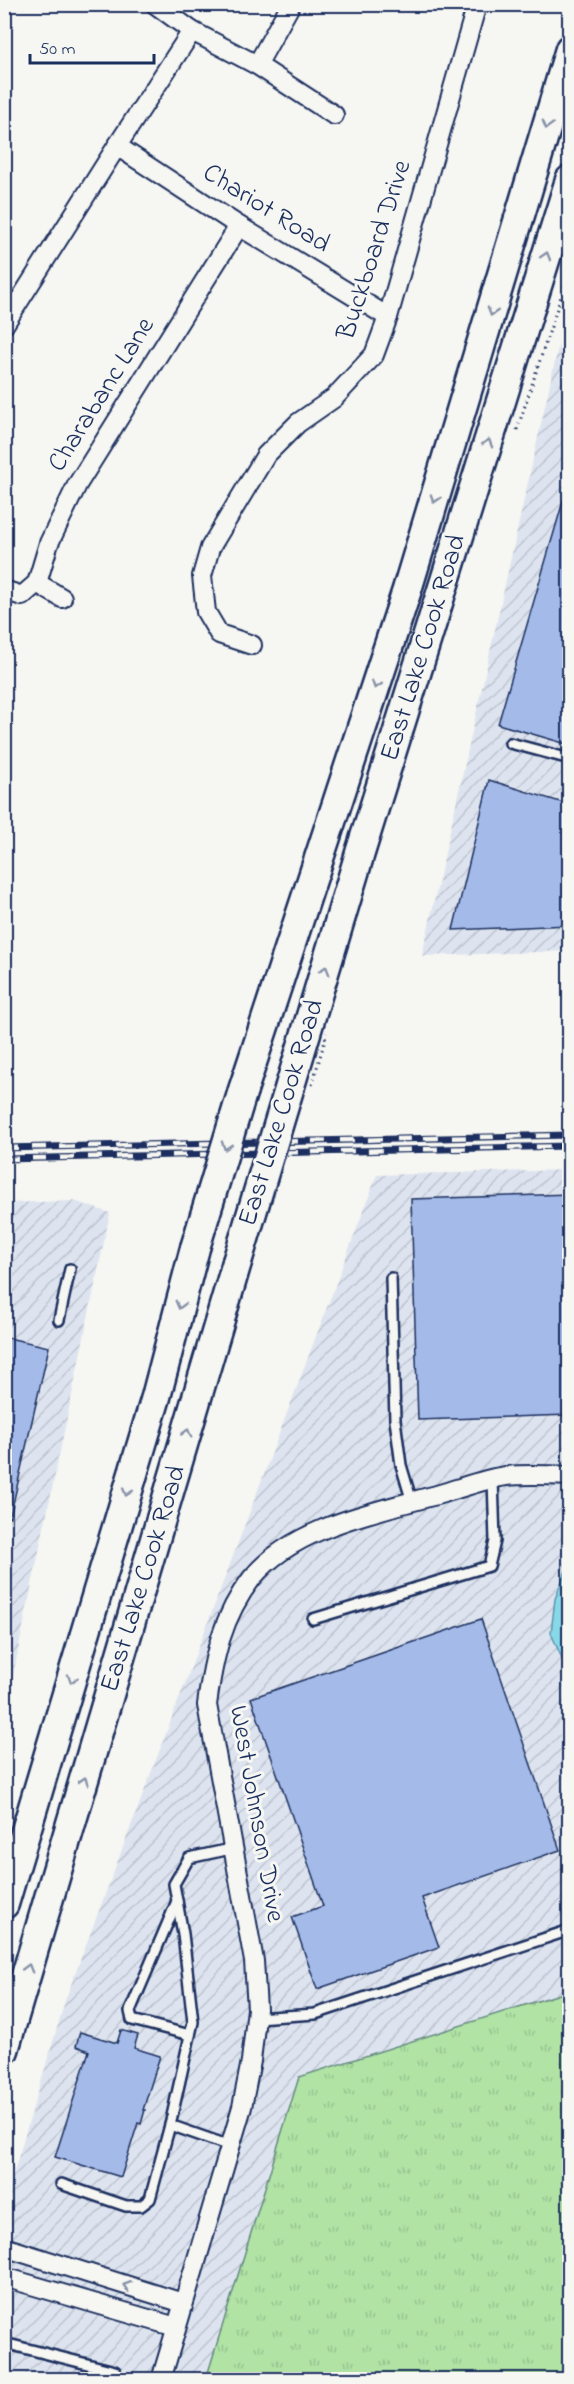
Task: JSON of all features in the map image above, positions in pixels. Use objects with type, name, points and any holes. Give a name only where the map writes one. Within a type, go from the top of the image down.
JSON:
[{"type":"main road","name":"East Lake Cook Road","points":[[4,1904],[152,1408],[195,1248],[243,1090],[407,590],[570,49]]},
{"type":"main road","name":"East Lake Cook Road","points":[[4,2050],[360,853],[570,180]]},
{"type":"street","points":[[155,4],[192,31],[257,65],[334,115]]},
{"type":"street","points":[[257,65],[291,4]]},
{"type":"street","name":"Buckboard Drive","points":[[252,645],[219,634],[206,612],[202,576],[210,548],[266,455],[298,423],[334,398],[374,355],[388,317],[477,4]]},
{"type":"street","points":[[4,325],[192,31]]},
{"type":"street","name":"Chariot Road","points":[[117,146],[239,226],[388,317]]},
{"type":"street","name":"Charabanc Lane","points":[[37,583],[49,543],[77,485],[239,226]]},
{"type":"street","points":[[4,590],[22,596],[37,583],[62,598]]},
{"type":"street","name":"West Johnson Drive","points":[[161,2379],[242,2107],[256,2018],[254,1961],[207,1705],[212,1664],[234,1604],[253,1577],[275,1557],[306,1536],[353,1518],[504,1476],[570,1476]]},
{"type":"street","points":[[4,2247],[183,2303]]},
{"type":"street","points":[[4,2277],[176,2327]]},
{"type":"lane","points":[[510,743],[570,759]]},
{"type":"lane","points":[[59,1320],[70,1269]]},
{"type":"lane","points":[[391,1278],[395,1420],[401,1465],[412,1502]]},
{"type":"lane","points":[[312,1619],[489,1566],[495,1541],[494,1479]]},
{"type":"lane","points":[[62,2184],[126,2206],[141,2206],[150,2199],[171,2125],[193,2022],[183,1934],[174,1884],[189,1858],[235,1848]]},
{"type":"lane","points":[[177,1901],[130,2011],[132,2020],[190,2035]]},
{"type":"lane","points":[[256,2018],[315,2014],[570,1930]]},
{"type":"lane","points":[[171,2125],[230,2146]]},
{"type":"lane","points":[[4,2343],[115,2372],[113,2379]]},
{"type":"shaded area","points":[[569,298],[569,951],[422,956],[566,312]]},
{"type":"shaded area","points":[[569,1170],[569,1991],[299,2077],[206,2379],[5,2379],[4,2205],[66,1998],[377,1175]]},
{"type":"shaded area","points":[[74,1201],[110,1213],[5,1713],[5,1203]]},
{"type":"green space","points":[[569,1991],[569,2379],[206,2379],[299,2077]]},
{"type":"water","points":[[569,1563],[569,1675],[551,1633],[555,1599]]},
{"type":"building","points":[[566,491],[570,491],[570,745],[498,724]]},
{"type":"building","points":[[489,780],[570,805],[570,925],[453,930]]},
{"type":"building","points":[[570,1194],[570,1415],[418,1420],[411,1199]]},
{"type":"building","points":[[4,1337],[49,1347],[10,1517],[4,1517]]},
{"type":"building","points":[[481,1619],[560,1850],[422,1898],[439,1947],[317,1989],[292,1917],[323,1906],[251,1698]]},
{"type":"building","points":[[121,2030],[138,2035],[134,2048],[160,2056],[143,2110],[145,2110],[141,2124],[138,2123],[121,2177],[55,2157],[89,2051],[76,2046],[80,2032],[117,2043]]},
{"type":"railway","points":[[4,1148],[570,1135]]},
{"type":"railway","points":[[4,1159],[570,1146]]}]
